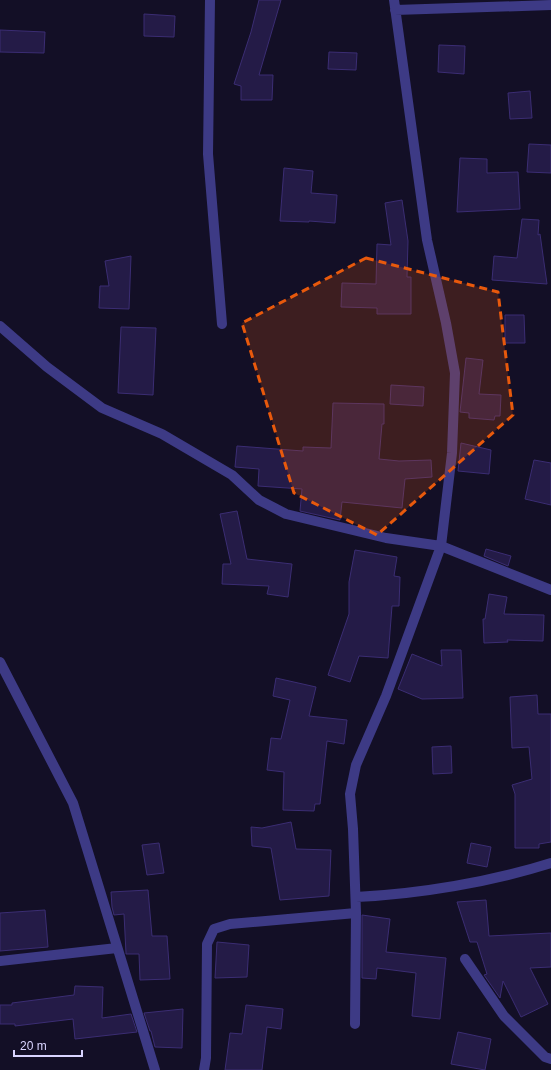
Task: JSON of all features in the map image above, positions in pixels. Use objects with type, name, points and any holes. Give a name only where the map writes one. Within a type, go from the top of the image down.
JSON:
[{"type":"street","points":[[210,0],[208,154],[222,324]]},
{"type":"street","points":[[355,1024],[356,897],[350,794],[356,765],[386,696],[441,546],[452,453],[455,373],[446,323],[427,240],[394,5],[551,5]]},
{"type":"street","points":[[0,326],[46,367],[102,408],[162,434],[232,475],[260,500],[286,514],[386,538],[441,546],[551,590]]},
{"type":"street","points":[[0,662],[72,803],[155,1070]]},
{"type":"street","points":[[356,897],[391,895],[480,881],[551,863]]},
{"type":"street","points":[[204,1070],[206,1058],[206,944],[214,929],[230,924],[356,913]]},
{"type":"street","points":[[0,962],[117,948]]},
{"type":"street","points":[[465,959],[504,1016],[546,1057],[551,1059]]},
{"type":"highlighted area","points":[[366,258],[498,292],[513,415],[377,535],[294,493],[242,323]]},
{"type":"building","points":[[259,0],[281,0],[259,75],[273,75],[272,100],[241,100],[241,86],[234,84],[251,32]]},
{"type":"building","points":[[144,14],[175,16],[174,37],[144,36]]},
{"type":"building","points":[[0,30],[45,32],[44,53],[0,52]]},
{"type":"building","points":[[439,45],[465,46],[464,74],[438,72]]},
{"type":"building","points":[[329,52],[357,53],[356,70],[328,69]]},
{"type":"building","points":[[530,91],[532,118],[510,119],[508,93]]},
{"type":"building","points":[[529,144],[551,145],[551,173],[527,172]]},
{"type":"building","points":[[460,158],[487,159],[487,173],[518,172],[520,209],[457,212]]},
{"type":"building","points":[[284,168],[313,171],[311,193],[337,195],[335,223],[280,221]]},
{"type":"building","points":[[402,200],[408,241],[407,277],[411,277],[411,314],[377,314],[377,308],[341,307],[342,283],[376,284],[377,244],[391,245],[385,203]]},
{"type":"building","points":[[522,219],[539,220],[538,235],[540,234],[547,284],[492,280],[494,256],[517,258]]},
{"type":"building","points":[[131,256],[129,309],[99,308],[100,286],[109,286],[105,261]]},
{"type":"building","points":[[505,315],[524,315],[525,343],[505,343]]},
{"type":"building","points":[[121,327],[156,328],[153,395],[118,393]]},
{"type":"building","points":[[466,358],[483,360],[479,394],[501,395],[500,416],[495,416],[494,420],[469,418],[469,413],[460,412]]},
{"type":"building","points":[[391,385],[424,387],[423,406],[390,404]]},
{"type":"building","points":[[333,403],[384,404],[384,424],[382,424],[379,459],[399,461],[431,460],[432,477],[405,479],[402,508],[342,502],[340,520],[300,511],[302,489],[258,486],[259,469],[235,467],[237,446],[303,451],[303,447],[331,448]]},
{"type":"building","points":[[461,443],[491,450],[489,474],[458,471]]},
{"type":"building","points":[[534,460],[551,463],[551,505],[525,499]]},
{"type":"building","points":[[237,511],[247,559],[292,564],[288,597],[267,594],[269,586],[222,584],[223,564],[231,564],[220,514]]},
{"type":"building","points":[[486,549],[511,556],[508,566],[484,556]]},
{"type":"building","points":[[355,550],[397,557],[394,576],[400,577],[399,606],[392,606],[388,658],[359,656],[350,682],[328,675],[349,614],[349,582]]},
{"type":"building","points":[[489,594],[507,597],[504,614],[544,615],[543,641],[507,640],[508,642],[484,643],[483,619],[485,619]]},
{"type":"building","points":[[441,650],[461,650],[463,698],[422,699],[398,689],[412,654],[442,666]]},
{"type":"building","points":[[276,678],[316,687],[309,716],[347,720],[344,744],[327,741],[320,804],[315,804],[314,811],[283,810],[284,772],[267,770],[271,738],[281,739],[290,700],[273,696]]},
{"type":"building","points":[[537,695],[538,714],[551,714],[551,842],[539,844],[539,848],[515,848],[515,794],[512,785],[532,779],[529,747],[512,748],[510,697]]},
{"type":"building","points":[[451,746],[452,773],[433,774],[432,747]]},
{"type":"building","points":[[291,822],[296,849],[331,850],[329,896],[280,900],[271,848],[252,846],[251,827],[262,828]]},
{"type":"building","points":[[159,843],[164,873],[147,875],[142,845]]},
{"type":"building","points":[[471,843],[491,847],[487,867],[467,863]]},
{"type":"building","points":[[148,890],[152,936],[167,936],[170,979],[140,980],[139,954],[126,954],[124,914],[114,915],[112,907],[111,892]]},
{"type":"building","points":[[486,900],[489,936],[551,933],[551,967],[530,968],[548,1004],[521,1017],[503,981],[500,998],[484,975],[487,974],[477,942],[470,942],[457,902]]},
{"type":"building","points":[[45,910],[48,947],[0,951],[0,913]]},
{"type":"building","points":[[362,915],[390,919],[386,952],[446,958],[440,1019],[412,1016],[416,973],[377,968],[376,979],[362,978]]},
{"type":"building","points":[[217,942],[249,945],[247,977],[215,978]]},
{"type":"building","points":[[75,986],[103,987],[102,1018],[131,1014],[137,1032],[75,1039],[73,1019],[15,1026],[15,1024],[0,1024],[0,1005],[12,1005],[12,1003],[74,995]]},
{"type":"building","points":[[246,1005],[283,1009],[281,1029],[267,1027],[262,1070],[225,1070],[230,1033],[242,1034]]},
{"type":"building","points":[[183,1009],[182,1048],[155,1047],[144,1013]]},
{"type":"building","points":[[458,1032],[491,1039],[485,1070],[451,1064]]}]
